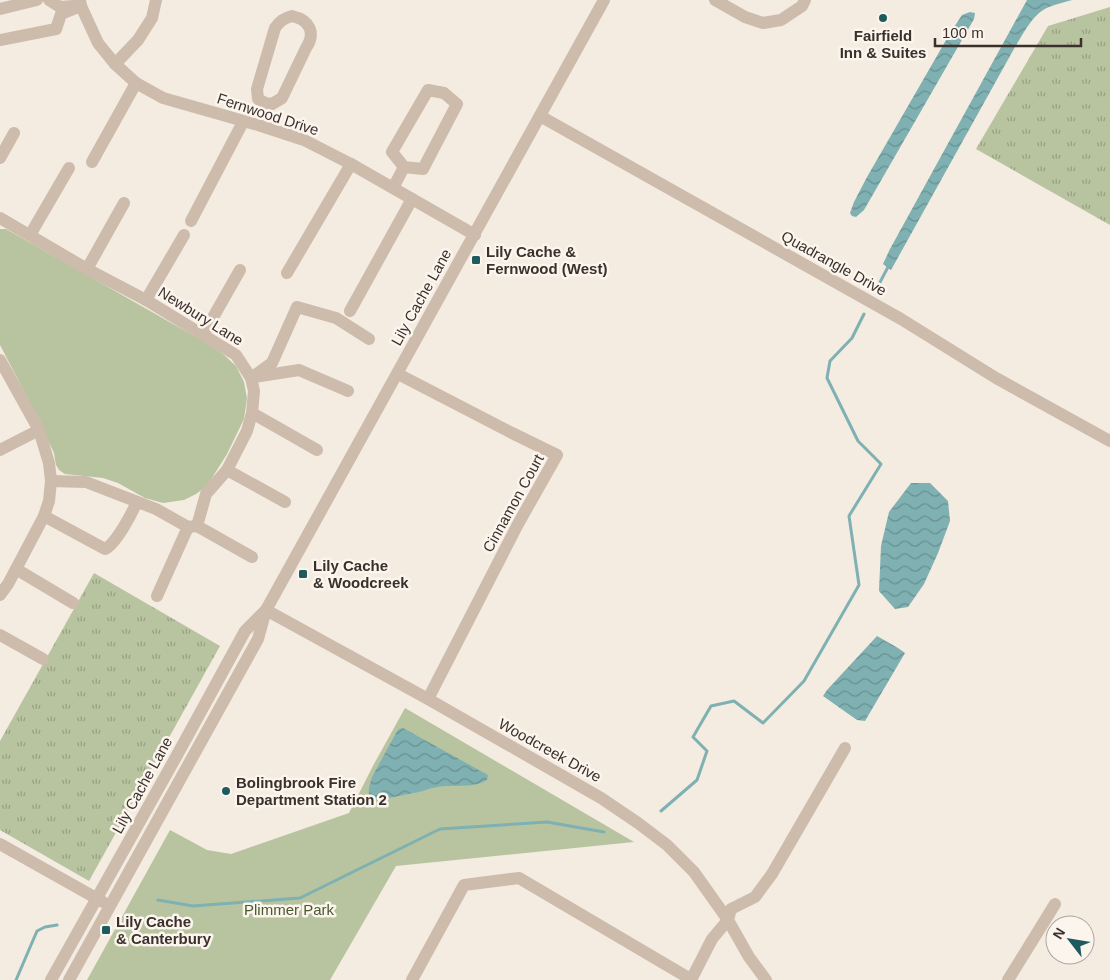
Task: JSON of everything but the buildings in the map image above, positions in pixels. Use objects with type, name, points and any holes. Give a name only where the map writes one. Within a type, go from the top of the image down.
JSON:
[{"type":"street","points":[[0,9],[37,0]]},
{"type":"street","points":[[49,0],[60,7],[81,3]]},
{"type":"street","points":[[116,64],[138,40],[152,18],[156,0]]},
{"type":"street","name":"Lily Cache Lane","points":[[69,980],[258,639],[266,610],[604,0]]},
{"type":"street","points":[[715,0],[745,17],[763,23],[781,20],[802,6],[805,0]]},
{"type":"street","points":[[0,40],[56,29],[61,14],[81,3]]},
{"type":"street","name":"Fernwood Drive","points":[[81,3],[98,43],[116,64],[136,82],[163,98],[304,140],[351,164],[475,235]]},
{"type":"street","points":[[292,16],[299,18],[306,22],[310,28],[310,42],[282,98],[272,104],[265,103],[258,99],[257,88],[275,28],[285,18],[292,16]]},
{"type":"street","points":[[92,162],[136,82]]},
{"type":"street","points":[[428,90],[444,93],[457,104],[423,169],[404,167],[392,152],[428,90]]},
{"type":"street","points":[[258,125],[265,103]]},
{"type":"street","name":"Quadrangle Drive","points":[[540,116],[893,315],[996,378],[1110,442]]},
{"type":"street","points":[[191,220],[243,122]]},
{"type":"street","points":[[0,158],[14,133]]},
{"type":"street","points":[[287,273],[351,164]]},
{"type":"street","points":[[392,188],[404,167]]},
{"type":"street","points":[[30,235],[70,168]]},
{"type":"street","points":[[350,311],[412,199]]},
{"type":"street","points":[[87,269],[124,203]]},
{"type":"street","name":"Newbury Lane","points":[[0,218],[87,269],[146,300],[236,355],[251,378],[254,391],[252,413],[247,431],[227,470],[206,494],[157,596]]},
{"type":"street","points":[[146,300],[184,235]]},
{"type":"street","points":[[203,335],[240,270]]},
{"type":"street","points":[[251,378],[272,363],[297,307],[336,318],[369,340]]},
{"type":"street","points":[[0,360],[3,373],[40,430],[49,463],[51,481],[49,501],[44,516],[8,584],[0,595]]},
{"type":"street","points":[[251,378],[299,370],[348,391]]},
{"type":"street","name":"Cinnamon Court","points":[[398,374],[557,455],[518,524],[428,699]]},
{"type":"street","points":[[252,413],[317,450]]},
{"type":"street","points":[[0,450],[40,430]]},
{"type":"street","points":[[227,470],[286,502]]},
{"type":"street","points":[[51,481],[86,482],[156,509],[252,557]]},
{"type":"street","points":[[44,516],[104,549],[108,547],[124,525],[137,502]]},
{"type":"street","points":[[16,569],[73,603]]},
{"type":"street","name":"Lily Cache Lane","points":[[51,980],[245,631],[266,610]]},
{"type":"street","name":"Woodcreek Drive","points":[[266,610],[428,699],[601,798],[638,823],[667,845],[694,872],[728,920],[749,957],[766,980]]},
{"type":"street","points":[[0,635],[43,659]]},
{"type":"street","points":[[412,980],[464,885],[519,878],[692,980],[712,939],[728,920],[731,909],[755,897],[772,874],[845,748]]},
{"type":"street","points":[[0,844],[110,906]]},
{"type":"street","points":[[1008,980],[1055,904]]},
{"type":"green space","points":[[1110,7],[1110,225],[976,149],[1048,26]]},
{"type":"green space","points":[[0,229],[6,229],[203,341],[223,354],[236,366],[244,382],[247,398],[244,419],[227,454],[207,486],[184,500],[163,503],[145,498],[118,483],[103,478],[65,474],[59,470],[54,453],[0,345]]},
{"type":"green space","points":[[94,573],[220,646],[89,881],[0,830],[0,741]]},
{"type":"green space","name":"Plimmer Park","points":[[405,708],[634,842],[396,866],[330,980],[87,980],[170,830],[207,850],[231,854],[349,813]]},
{"type":"water","points":[[1027,0],[1072,0],[1043,10],[1025,30],[891,270],[883,264],[890,249]]},
{"type":"water","points":[[970,12],[975,13],[974,19],[864,210],[856,217],[852,216],[850,213],[854,202],[867,177],[949,35],[962,15]]},
{"type":"water","points":[[911,483],[930,483],[948,501],[950,521],[924,584],[908,607],[895,609],[879,591],[881,546],[889,512]]},
{"type":"water","points":[[877,636],[905,653],[865,721],[857,720],[823,696]]},
{"type":"water","points":[[403,728],[488,775],[487,780],[469,785],[443,786],[379,800],[370,798],[369,790],[372,777],[396,733],[399,729]]},
{"type":"waterway","points":[[878,286],[888,267]]},
{"type":"waterway","points":[[661,811],[697,780],[707,751],[693,737],[711,706],[734,701],[763,723],[804,681],[859,585],[849,516],[881,464],[858,441],[827,378],[830,361],[852,338],[864,314]]},
{"type":"waterway","points":[[158,900],[193,906],[300,898],[440,829],[547,822],[604,832]]},
{"type":"waterway","points":[[16,980],[37,931],[45,927],[57,925]]},
{"type":"place","name":"Fairfield Inn & Suites","points":[[883,18]]},
{"type":"place","name":"Lily Cache & Fernwood (West)","points":[[476,260]]},
{"type":"place","name":"Lily Cache & Woodcreek","points":[[303,574]]},
{"type":"place","name":"Bolingbrook Fire Department Station 2","points":[[226,791]]},
{"type":"place","name":"Lily Cache & Canterbury","points":[[106,930]]}]
